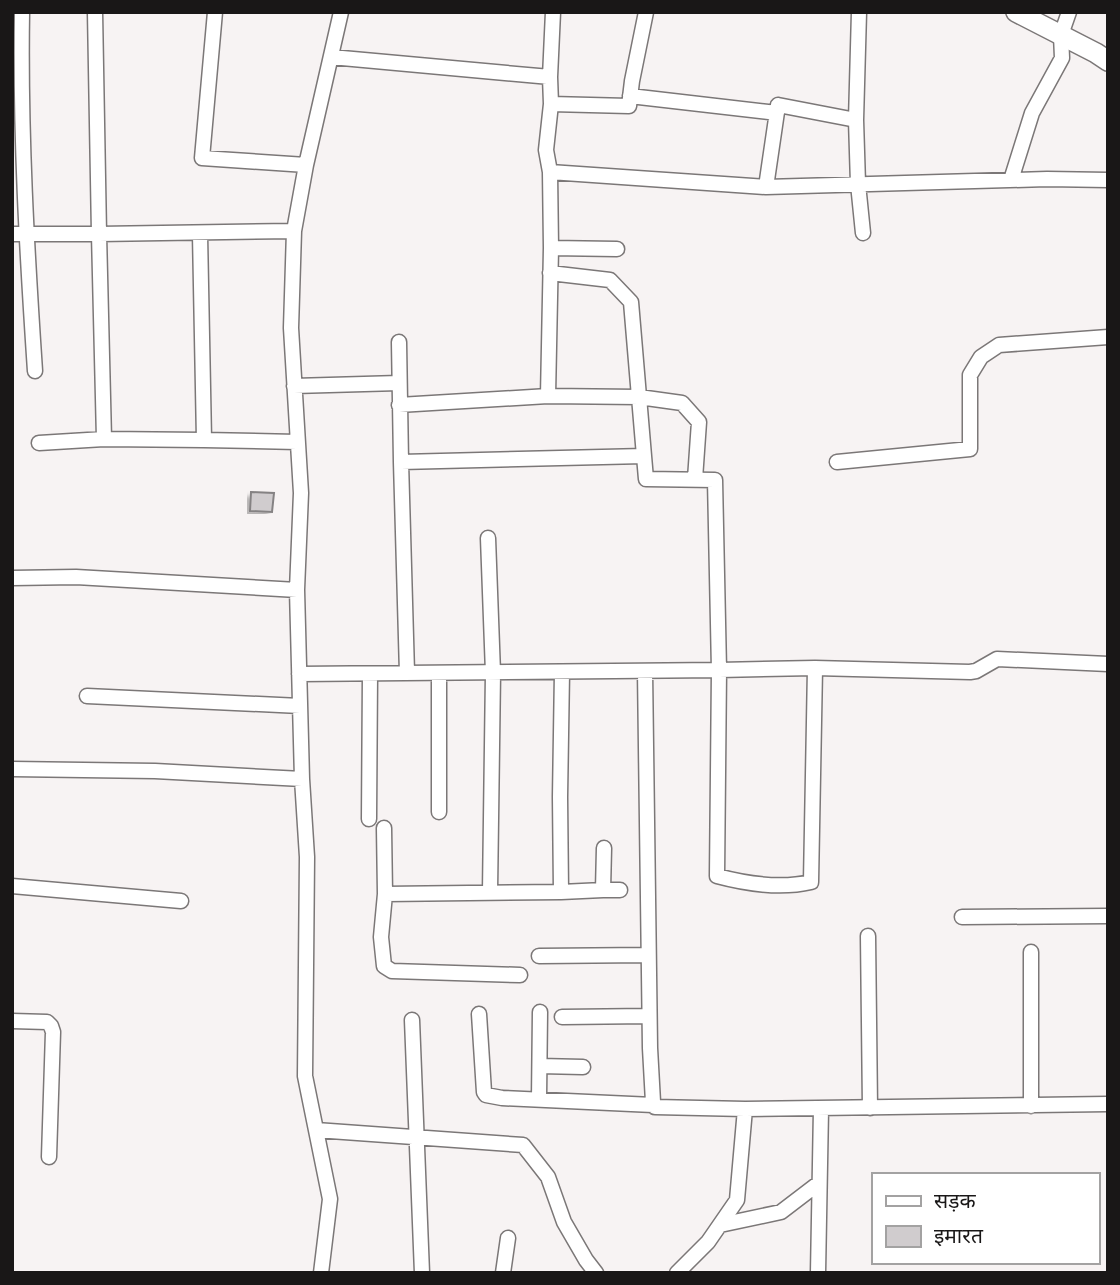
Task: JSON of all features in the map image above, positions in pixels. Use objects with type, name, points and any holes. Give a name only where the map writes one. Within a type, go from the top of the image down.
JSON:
[{"type":"street","points":[[22,12],[19,234],[35,371]]},
{"type":"street","points":[[95,12],[104,439]]},
{"type":"street","points":[[215,12],[202,158],[306,164]]},
{"type":"street","points":[[321,1273],[330,1199],[305,1076],[307,857],[296,590],[301,493],[291,328],[294,231],[306,164],[341,12]]},
{"type":"street","points":[[548,396],[551,248],[550,172],[546,150],[551,104],[553,12]]},
{"type":"street","points":[[551,104],[629,106],[646,12]]},
{"type":"street","points":[[859,12],[856,120],[863,233]]},
{"type":"street","points":[[1016,12],[1108,61]]},
{"type":"street","points":[[1011,180],[1032,113],[1062,58],[1061,35],[1069,12]]},
{"type":"street","points":[[331,57],[550,77]]},
{"type":"street","points":[[630,96],[777,113]]},
{"type":"street","points":[[766,187],[778,106],[856,120]]},
{"type":"street","points":[[550,172],[766,187],[1108,180]]},
{"type":"street","points":[[19,234],[294,231]]},
{"type":"street","points":[[200,234],[204,440]]},
{"type":"street","points":[[551,248],[617,249]]},
{"type":"street","points":[[550,273],[610,280],[631,303],[646,479],[716,480],[719,670],[717,876],[741,882],[795,886],[811,881],[815,668]]},
{"type":"street","points":[[837,462],[970,449],[970,375],[982,357],[999,345],[1108,337]]},
{"type":"street","points":[[399,342],[407,673]]},
{"type":"street","points":[[294,386],[399,383]]},
{"type":"street","points":[[399,405],[548,396],[639,397],[682,403],[699,422],[695,479]]},
{"type":"street","points":[[39,443],[104,439],[297,442]]},
{"type":"street","points":[[401,462],[644,456]]},
{"type":"street","points":[[488,538],[493,673],[490,892]]},
{"type":"street","points":[[12,578],[76,577],[296,590]]},
{"type":"street","points":[[299,674],[815,668],[970,672],[997,659],[1108,664]]},
{"type":"street","points":[[645,671],[649,1016],[653,1105]]},
{"type":"street","points":[[561,892],[559,797],[562,672]]},
{"type":"street","points":[[439,673],[439,811]]},
{"type":"street","points":[[369,819],[370,674]]},
{"type":"street","points":[[87,696],[300,706]]},
{"type":"street","points":[[12,769],[155,771],[302,779]]},
{"type":"street","points":[[384,828],[386,894],[381,937],[384,966],[392,971],[520,975]]},
{"type":"street","points":[[603,890],[604,848]]},
{"type":"street","points":[[12,886],[181,901]]},
{"type":"street","points":[[386,894],[620,890]]},
{"type":"street","points":[[962,917],[1108,916]]},
{"type":"street","points":[[867,936],[870,1108]]},
{"type":"street","points":[[1031,952],[1031,1106]]},
{"type":"street","points":[[538,956],[648,955]]},
{"type":"street","points":[[540,1012],[540,1099]]},
{"type":"street","points":[[479,1014],[484,1093],[502,1098],[653,1105],[657,1108],[745,1110],[1108,1104]]},
{"type":"street","points":[[562,1017],[649,1016]]},
{"type":"street","points":[[412,1020],[422,1273]]},
{"type":"street","points":[[12,1021],[47,1022],[53,1032],[49,1157]]},
{"type":"street","points":[[540,1066],[583,1067]]},
{"type":"street","points":[[818,1273],[821,1109]]},
{"type":"street","points":[[677,1273],[708,1242],[737,1200],[745,1110]]},
{"type":"street","points":[[316,1130],[523,1145],[548,1177],[564,1222],[596,1273]]},
{"type":"street","points":[[720,1225],[781,1212],[819,1183]]},
{"type":"street","points":[[503,1273],[508,1238]]},
{"type":"building","points":[[251,492],[274,493],[272,512],[250,511]]}]
